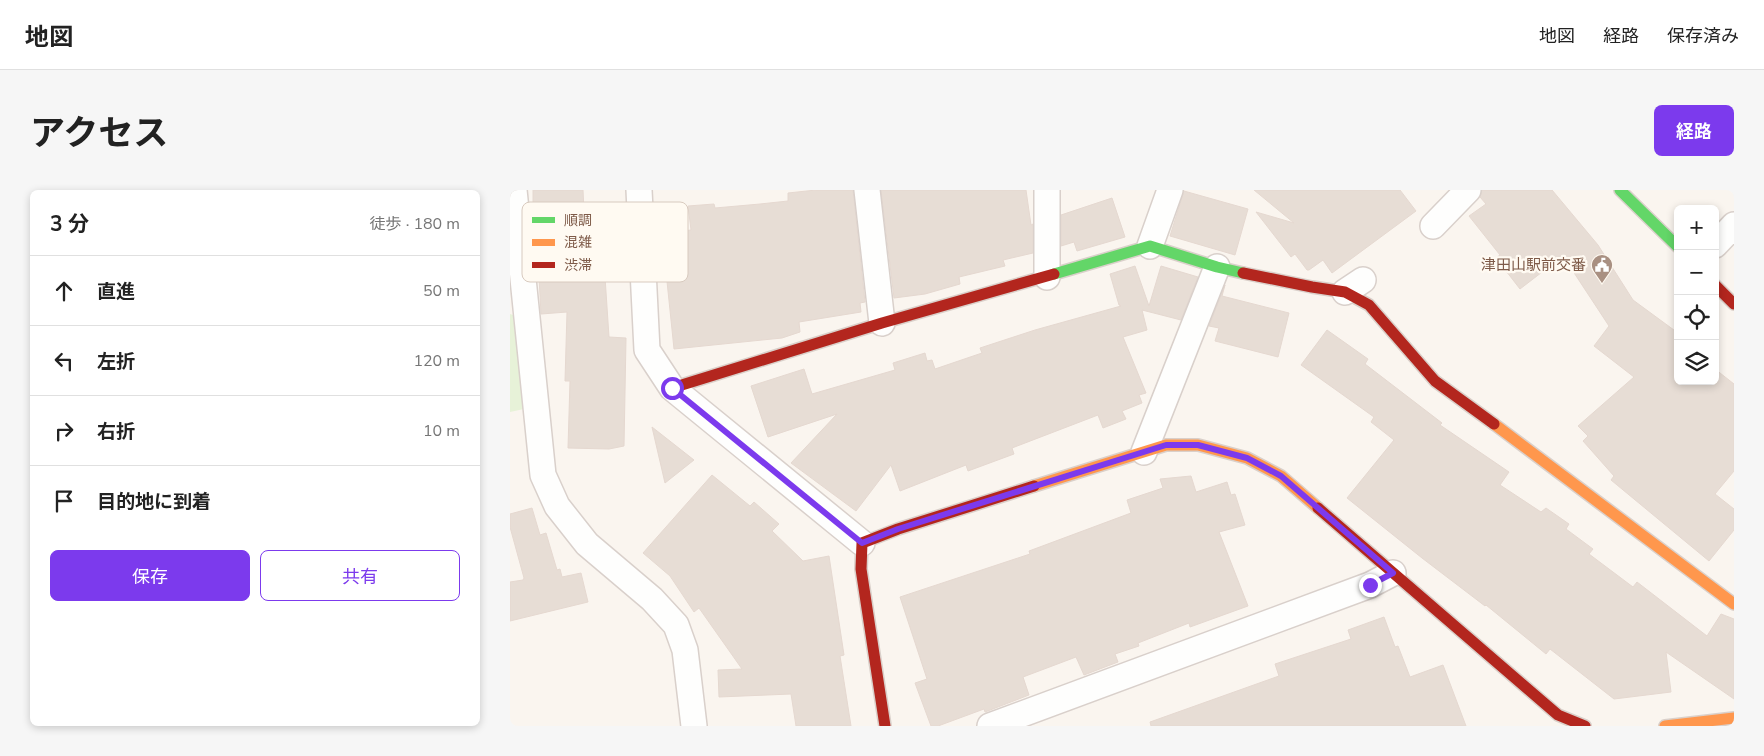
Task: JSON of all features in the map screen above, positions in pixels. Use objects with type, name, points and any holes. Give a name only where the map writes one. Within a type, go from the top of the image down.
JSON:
[{"type":"street","points":[[514,190],[517,289],[543,475],[557,506],[586,544],[652,598],[676,625],[685,650],[694,726]]},
{"type":"street","points":[[867,190],[882,323]]},
{"type":"street","points":[[1047,190],[1047,277]]},
{"type":"street","points":[[1150,246],[1170,190]]},
{"type":"street","points":[[1433,226],[1468,190]]},
{"type":"street","points":[[1620,190],[1674,244]]},
{"type":"street","points":[[1719,241],[1734,225]]},
{"type":"street","points":[[672,388],[882,323],[1150,246],[1217,266],[1312,287],[1354,286],[1435,382],[1568,478],[1734,604]]},
{"type":"street","points":[[1144,452],[1217,266]]},
{"type":"street","points":[[644,282],[648,350],[672,388],[862,543]]},
{"type":"street","points":[[1719,290],[1734,304]]},
{"type":"street","points":[[862,543],[898,529],[1166,445],[1198,445],[1247,458],[1281,476],[1558,715],[1585,726]]},
{"type":"street","points":[[862,543],[861,569],[884,726]]},
{"type":"street","points":[[990,726],[1370,585],[1393,573]]},
{"type":"street","points":[[1665,726],[1734,718]]},
{"type":"green space","points":[[510,314],[513,315],[524,409],[510,412]]},
{"type":"building","points":[[533,190],[583,190],[584,202],[533,202]]},
{"type":"building","points":[[816,190],[853,190],[865,302],[860,303],[861,312],[799,322],[800,332],[782,338],[674,349],[667,282],[688,282],[688,230],[691,230],[688,206],[714,204],[715,208],[788,201],[788,193]]},
{"type":"building","points":[[881,190],[1026,190],[1031,225],[1033,224],[1033,253],[1003,260],[1005,266],[959,277],[960,284],[925,294],[894,298]]},
{"type":"building","points":[[1254,190],[1400,190],[1416,211],[1332,273],[1323,260],[1307,270],[1295,254],[1291,257],[1256,212],[1294,223]]},
{"type":"building","points":[[1482,190],[1552,190],[1598,245],[1633,300],[1674,330],[1674,385],[1719,385],[1719,372],[1734,384],[1734,471],[1715,494],[1734,509],[1734,530],[1709,561],[1611,480],[1614,476],[1583,441],[1588,436],[1578,426],[1634,377],[1594,346],[1609,326],[1563,256],[1520,289],[1496,258],[1500,255],[1469,216],[1486,204],[1480,197]]},
{"type":"building","points":[[1184,191],[1248,209],[1235,255],[1170,236]]},
{"type":"building","points":[[1112,198],[1125,237],[1077,251],[1074,242],[1061,246],[1061,215]]},
{"type":"building","points":[[1135,266],[1149,306],[1161,266],[1198,277],[1181,320],[1142,310],[1147,330],[1123,337],[1146,393],[1139,395],[1142,403],[1122,411],[1126,419],[1103,428],[1098,415],[1012,448],[1014,454],[968,471],[966,465],[900,491],[891,465],[856,511],[791,463],[837,414],[768,437],[751,386],[804,369],[812,394],[895,370],[893,363],[925,353],[927,361],[932,360],[935,369],[982,353],[980,348],[1035,330],[1121,306],[1119,305],[1110,274]]},
{"type":"building","points":[[539,282],[605,282],[609,337],[626,338],[624,446],[609,449],[568,448],[570,381],[565,381],[567,312],[541,314]]},
{"type":"building","points":[[1225,285],[1222,296],[1289,313],[1278,357],[1215,341],[1219,328],[1209,326]]},
{"type":"building","points":[[1327,330],[1368,359],[1365,364],[1442,423],[1440,425],[1509,472],[1500,485],[1541,512],[1546,508],[1569,524],[1566,529],[1593,549],[1589,554],[1633,587],[1637,582],[1707,636],[1721,614],[1734,619],[1734,699],[1666,652],[1671,692],[1614,699],[1550,649],[1546,654],[1486,605],[1422,558],[1347,498],[1394,440],[1371,422],[1374,417],[1301,365]]},
{"type":"building","points":[[652,427],[694,460],[665,483]]},
{"type":"building","points":[[712,475],[750,506],[754,502],[779,524],[772,531],[803,561],[829,556],[844,655],[840,656],[851,726],[796,726],[791,694],[719,697],[718,670],[742,669],[699,608],[694,612],[670,576],[643,553]]},
{"type":"building","points":[[1191,476],[1196,492],[1227,482],[1231,495],[1235,494],[1245,525],[1219,532],[1248,606],[1190,627],[1189,623],[1138,643],[1139,646],[1115,654],[1118,662],[1084,675],[1076,657],[1023,677],[1029,695],[985,712],[984,709],[938,726],[931,726],[915,683],[927,679],[900,597],[1030,554],[1029,551],[1131,513],[1127,500],[1163,488],[1160,479]]},
{"type":"building","points":[[532,508],[540,535],[546,533],[557,570],[560,569],[562,577],[581,573],[588,602],[510,621],[510,582],[523,580],[524,578],[510,527],[510,514]]},
{"type":"building","points":[[1384,617],[1395,647],[1398,646],[1410,677],[1443,665],[1466,726],[1151,726],[1150,722],[1279,676],[1275,664],[1351,639],[1348,630]]},
{"type":"traffic: fast","points":[[1620,190],[1674,243]]},
{"type":"traffic: fast","points":[[1054,274],[1150,246],[1243,273]]},
{"type":"traffic: slow","points":[[1494,424],[1734,604]]},
{"type":"traffic: slow","points":[[1034,486],[1166,445],[1198,445],[1247,458],[1281,476],[1318,508]]},
{"type":"traffic: slow","points":[[1665,726],[1734,718]]},
{"type":"traffic: jam","points":[[1243,273],[1345,292],[1369,305],[1435,381],[1494,424]]},
{"type":"traffic: jam","points":[[672,388],[882,323],[1054,274]]},
{"type":"traffic: jam","points":[[1719,289],[1734,304]]},
{"type":"traffic: jam","points":[[885,726],[861,569],[862,543],[898,529],[1034,486]]},
{"type":"traffic: jam","points":[[1318,508],[1558,715],[1585,726]]},
{"type":"place","name":"津田山駅前交番","points":[[1602,284]]},
{"type":"route","points":[[672,388],[862,543],[891,531],[1166,445],[1198,445],[1247,458],[1281,476],[1393,573],[1370,585]]}]
